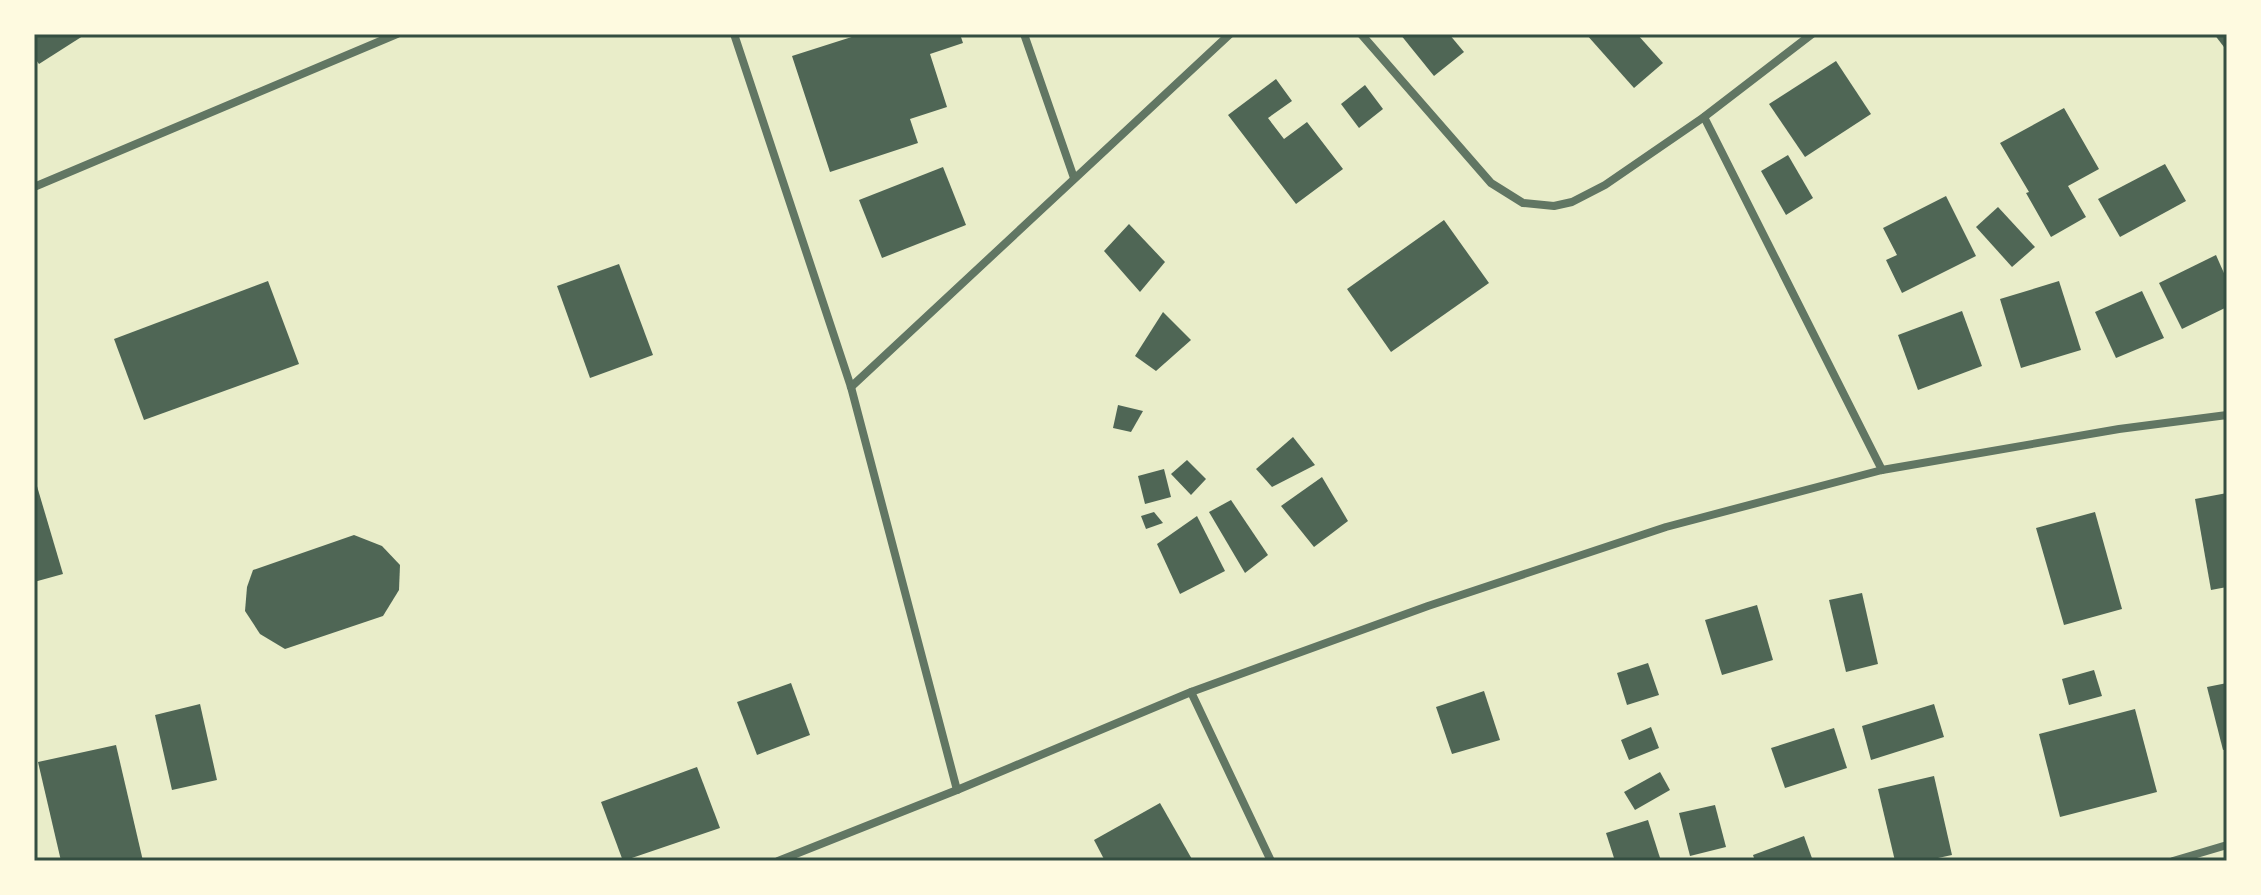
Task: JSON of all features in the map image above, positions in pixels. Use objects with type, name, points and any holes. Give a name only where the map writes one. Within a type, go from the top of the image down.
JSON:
[{"type":"street","points":[[34,187],[397,34]]},
{"type":"street","points":[[734,34],[851,387],[957,790]]},
{"type":"street","points":[[1024,34],[1074,178]]},
{"type":"street","points":[[851,387],[1230,34]]},
{"type":"street","points":[[1361,34],[1491,183],[1523,203],[1554,206],[1587,196],[1704,117],[1812,34]]},
{"type":"street","points":[[1704,117],[1882,470]]},
{"type":"street","points":[[778,861],[1191,692],[1428,606],[1666,527],[1882,470],[2119,429],[2227,415]]},
{"type":"street","points":[[1191,692],[1271,861]]},
{"type":"street","points":[[2173,861],[2227,845]]},
{"type":"building","points":[[34,34],[86,34],[39,64],[34,57]]},
{"type":"building","points":[[861,34],[960,34],[963,43],[930,54],[947,107],[910,119],[918,143],[830,172],[792,56]]},
{"type":"building","points":[[1400,34],[1449,34],[1464,52],[1434,76]]},
{"type":"building","points":[[1586,34],[1637,34],[1663,63],[1634,88]]},
{"type":"building","points":[[2214,34],[2227,34],[2227,51]]},
{"type":"building","points":[[1836,61],[1871,114],[1805,157],[1769,104]]},
{"type":"building","points":[[1276,79],[1292,101],[1268,118],[1284,139],[1307,122],[1343,169],[1296,204],[1228,115]]},
{"type":"building","points":[[1365,85],[1383,109],[1359,128],[1341,104]]},
{"type":"building","points":[[2064,108],[2099,169],[2068,186],[2086,217],[2051,237],[2000,143]]},
{"type":"building","points":[[1788,155],[1813,198],[1786,215],[1761,171]]},
{"type":"building","points":[[2165,164],[2186,201],[2120,237],[2098,199]]},
{"type":"building","points":[[943,167],[966,225],[882,258],[859,200]]},
{"type":"building","points":[[1946,196],[1976,256],[1902,293],[1886,260],[1897,255],[1883,228]]},
{"type":"building","points":[[1998,207],[2035,247],[2012,267],[1976,227]]},
{"type":"building","points":[[1444,220],[1489,283],[1391,352],[1347,289]]},
{"type":"building","points":[[1129,224],[1165,262],[1140,292],[1104,251]]},
{"type":"building","points":[[2216,255],[2227,280],[2227,307],[2182,329],[2159,283]]},
{"type":"building","points":[[619,264],[653,355],[590,378],[557,286]]},
{"type":"building","points":[[268,281],[299,364],[144,420],[114,339]]},
{"type":"building","points":[[2059,281],[2081,350],[2021,368],[2000,299]]},
{"type":"building","points":[[2142,291],[2164,338],[2116,358],[2095,312]]},
{"type":"building","points":[[1962,311],[1982,366],[1918,390],[1898,335]]},
{"type":"building","points":[[1163,312],[1191,340],[1156,371],[1135,356]]},
{"type":"building","points":[[1118,405],[1143,411],[1131,432],[1113,428]]},
{"type":"building","points":[[1293,437],[1315,465],[1272,487],[1256,469]]},
{"type":"building","points":[[1187,460],[1206,479],[1191,495],[1171,474]]},
{"type":"building","points":[[1164,469],[1171,497],[1145,504],[1138,476]]},
{"type":"building","points":[[34,476],[63,574],[34,582]]},
{"type":"building","points":[[1322,477],[1348,521],[1314,547],[1281,506]]},
{"type":"building","points":[[2227,493],[2227,587],[2211,590],[2195,499]]},
{"type":"building","points":[[1231,500],[1268,555],[1245,573],[1209,512]]},
{"type":"building","points":[[1154,512],[1163,523],[1146,529],[1141,516]]},
{"type":"building","points":[[2095,512],[2122,609],[2064,625],[2036,528]]},
{"type":"building","points":[[1197,516],[1225,571],[1180,594],[1157,544]]},
{"type":"building","points":[[354,535],[382,546],[400,565],[399,590],[383,616],[285,649],[260,634],[245,611],[247,587],[253,570]]},
{"type":"building","points":[[1862,593],[1878,664],[1846,672],[1829,600]]},
{"type":"building","points":[[1757,605],[1773,660],[1722,675],[1705,620]]},
{"type":"building","points":[[1648,663],[1659,695],[1627,705],[1617,673]]},
{"type":"building","points":[[2094,670],[2102,696],[2069,705],[2062,679]]},
{"type":"building","points":[[791,683],[810,735],[757,755],[737,702]]},
{"type":"building","points":[[2227,683],[2227,749],[2223,750],[2207,687]]},
{"type":"building","points":[[1484,691],[1500,740],[1452,754],[1436,707]]},
{"type":"building","points":[[200,704],[217,780],[172,790],[155,715]]},
{"type":"building","points":[[1934,704],[1944,737],[1871,760],[1862,726]]},
{"type":"building","points":[[2135,709],[2157,792],[2060,817],[2039,734]]},
{"type":"building","points":[[1651,727],[1659,748],[1629,760],[1621,740]]},
{"type":"building","points":[[1834,728],[1847,768],[1785,788],[1771,748]]},
{"type":"building","points":[[116,745],[143,861],[61,861],[38,762]]},
{"type":"building","points":[[697,767],[720,828],[623,861],[601,802]]},
{"type":"building","points":[[1660,772],[1670,790],[1635,810],[1624,792]]},
{"type":"building","points":[[1934,776],[1952,855],[1924,861],[1895,861],[1878,789]]},
{"type":"building","points":[[1160,803],[1193,861],[1105,861],[1094,840]]},
{"type":"building","points":[[1715,805],[1726,847],[1690,856],[1679,813]]},
{"type":"building","points":[[1648,820],[1661,861],[1615,861],[1606,833]]},
{"type":"building","points":[[1804,836],[1813,861],[1755,861],[1753,855]]}]
